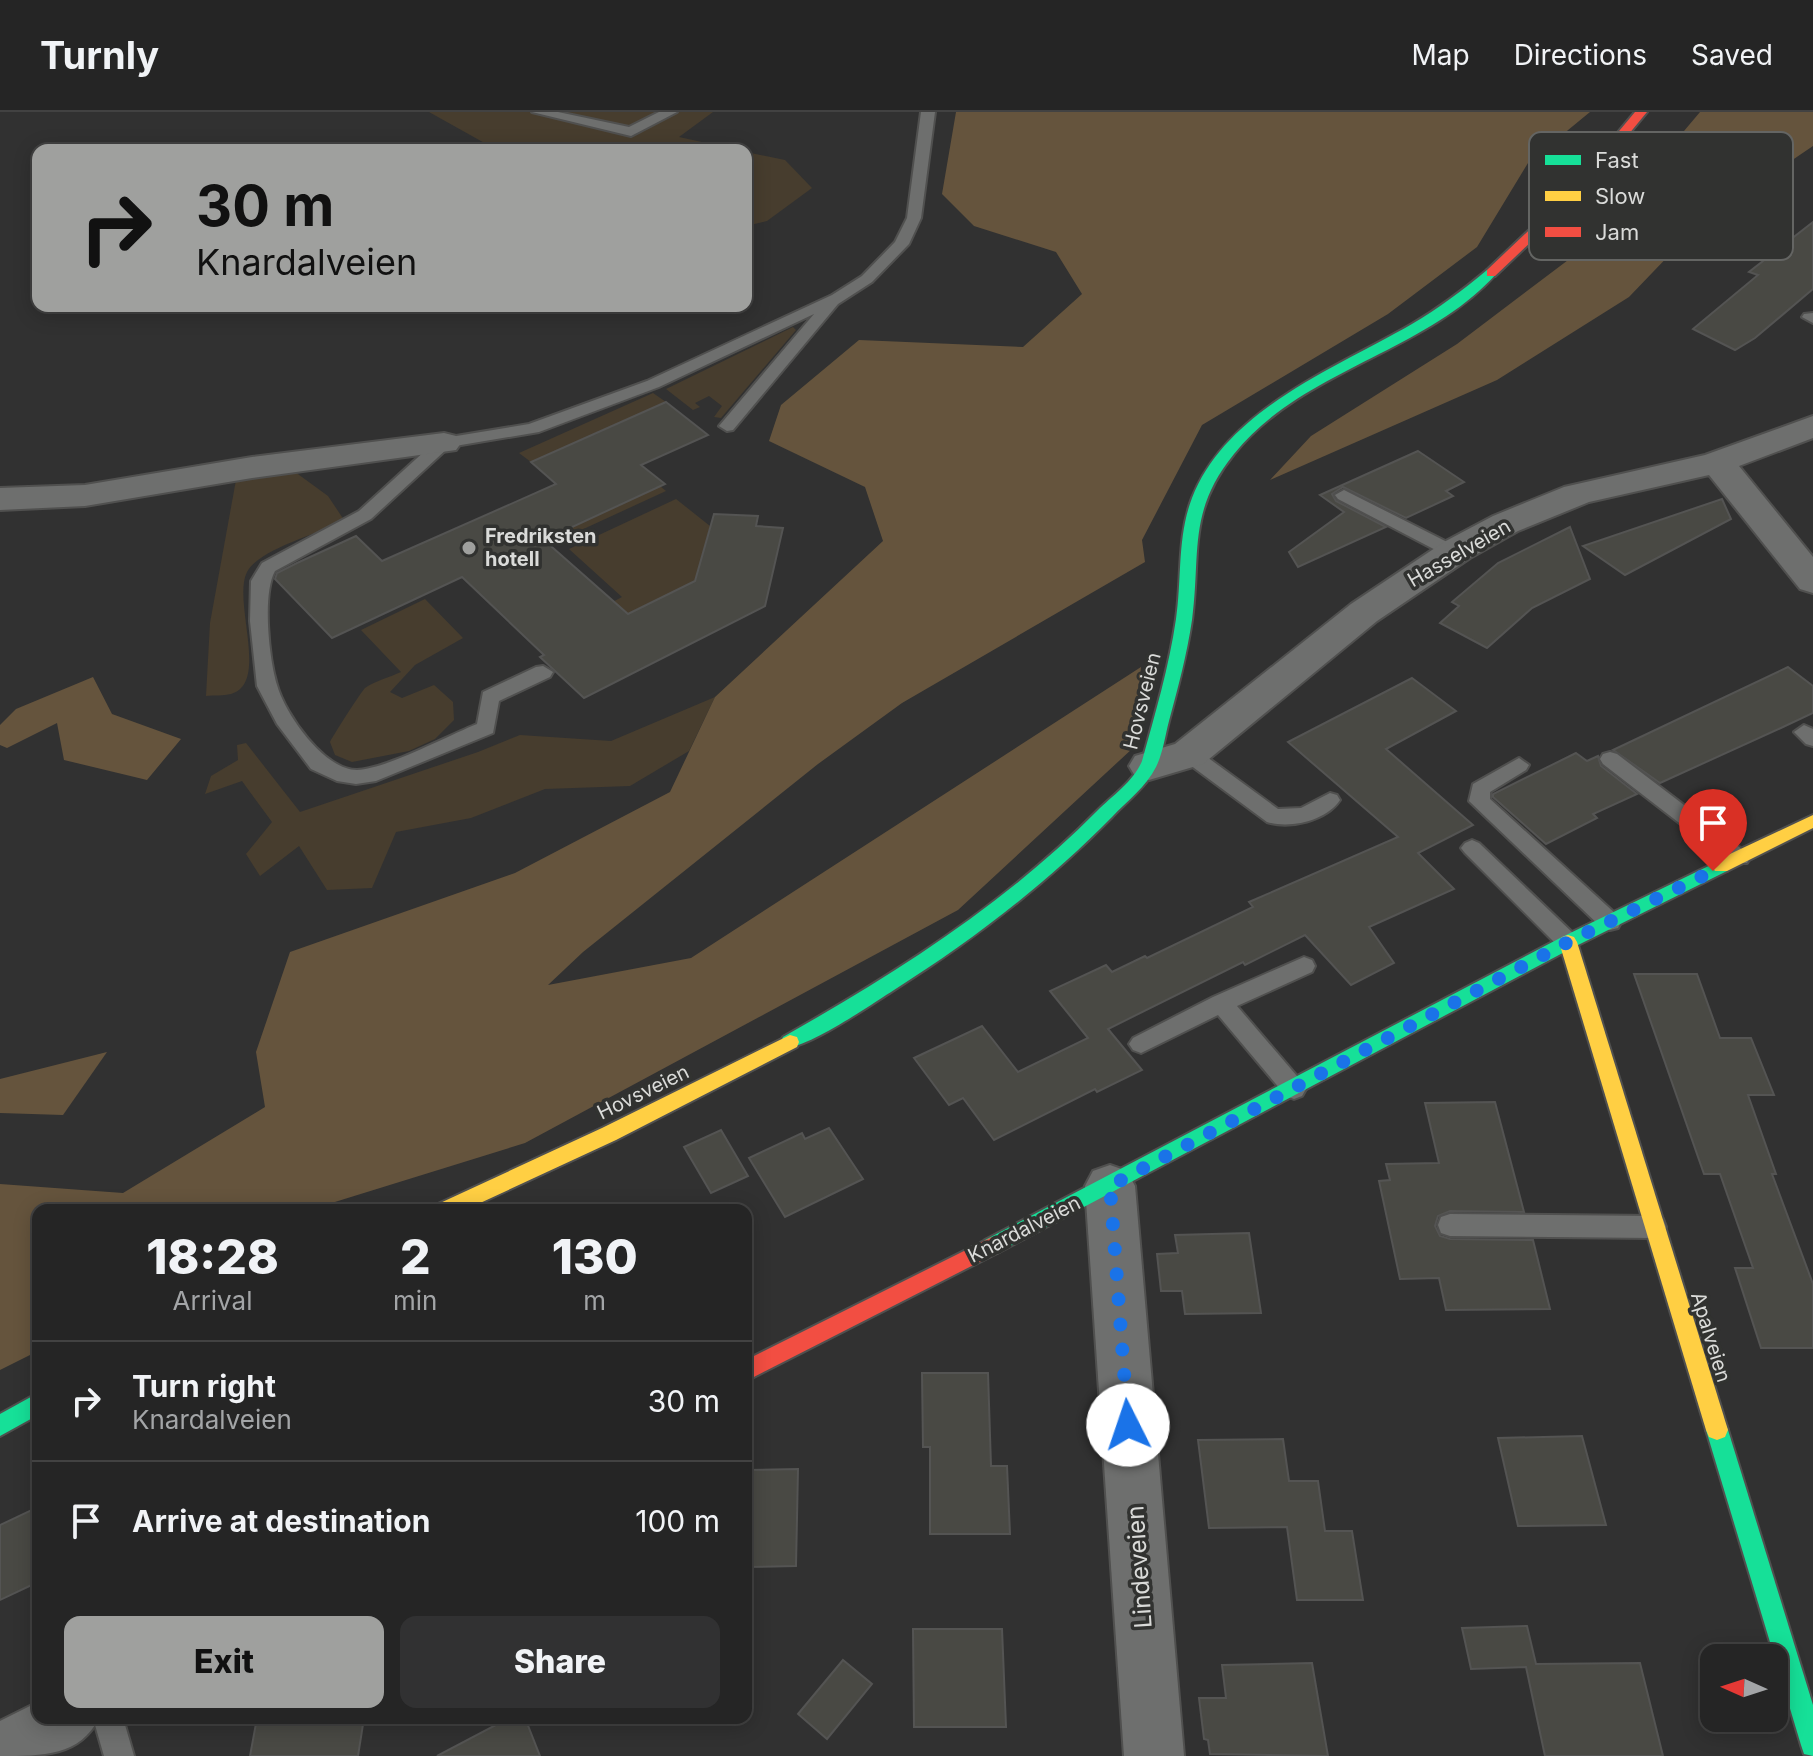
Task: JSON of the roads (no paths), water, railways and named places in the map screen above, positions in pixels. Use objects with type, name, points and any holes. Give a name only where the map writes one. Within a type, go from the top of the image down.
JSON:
[{"type":"street","name":"Hovsveien","points":[[1624,132],[1641,112]]},
{"type":"street","name":"Hovsveien","points":[[458,1204],[764,1057],[897,982],[960,940],[1081,840],[1149,766],[1184,618],[1189,526],[1206,483],[1243,436],[1302,393],[1443,312],[1478,286],[1529,237]]},
{"type":"street","name":"Hasselveien","points":[[1149,766],[1189,754],[1415,575],[1484,534],[1558,500],[1633,479],[1717,462],[1813,426]]},
{"type":"street","points":[[0,499],[34,501],[84,497],[228,471],[444,443]]},
{"type":"street","points":[[1717,462],[1813,581]]},
{"type":"street","name":"Knardalveien","points":[[752,1368],[1110,1186],[1568,942],[1813,821]]},
{"type":"street","name":"Apalveien","points":[[1568,942],[1654,1227],[1807,1705],[1813,1745]]},
{"type":"street","name":"Lindeveien","points":[[1110,1186],[1154,1756]]},
{"type":"street","points":[[0,1426],[32,1407]]},
{"type":"street","points":[[0,1754],[58,1724]]},
{"type":"lane","points":[[539,112],[631,132],[670,112]]},
{"type":"lane","points":[[543,672],[490,697],[486,728],[376,774],[356,777],[337,774],[318,764],[284,719],[267,686],[259,621],[260,581],[268,567],[365,515],[444,443],[502,436],[653,384],[837,298],[867,279],[902,244],[914,218],[928,112]]},
{"type":"lane","points":[[727,426],[837,298]]},
{"type":"lane","points":[[1344,495],[1453,552]]},
{"type":"lane","points":[[1189,754],[1274,817],[1305,815],[1330,800]]},
{"type":"lane","points":[[1610,759],[1739,858]]},
{"type":"lane","points":[[1519,765],[1480,789],[1479,801],[1610,922]]},
{"type":"lane","points":[[1472,848],[1568,942]]},
{"type":"lane","points":[[1141,1044],[1221,1003],[1304,966]]},
{"type":"lane","points":[[1221,1003],[1294,1089]]},
{"type":"lane","points":[[1450,1225],[1654,1227]]},
{"type":"lane","points":[[110,1724],[119,1756]]},
{"type":"place","name":"Fredriksten hotell","points":[[469,548]]}]
